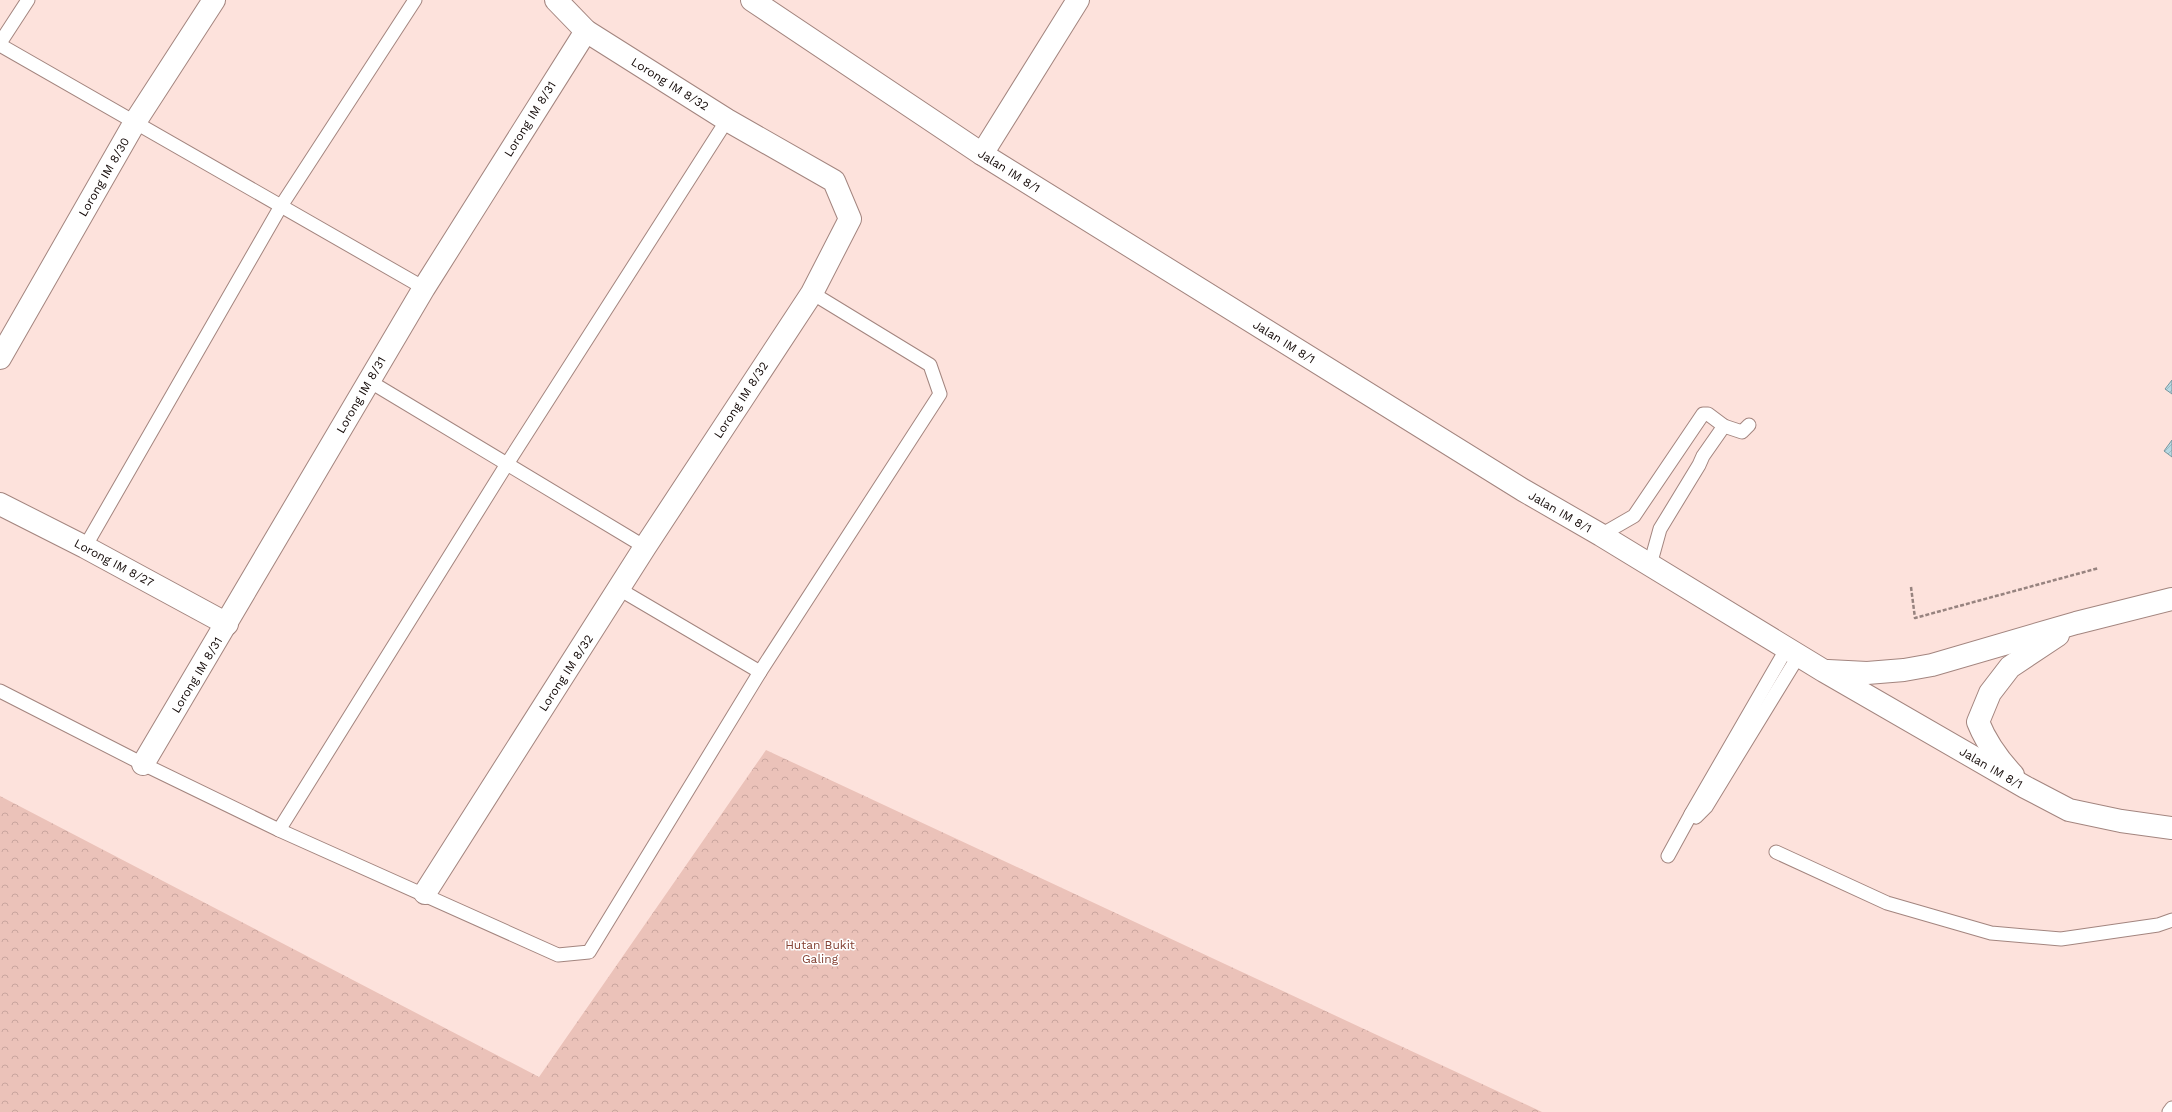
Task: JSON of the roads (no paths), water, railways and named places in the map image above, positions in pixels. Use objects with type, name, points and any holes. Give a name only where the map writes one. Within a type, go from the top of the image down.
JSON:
[{"type":"street","name":"Lorong IM 8/30","points":[[0,358],[135,122],[214,0]]},
{"type":"street","name":"Lorong IM 8/32","points":[[425,893],[645,547],[812,293],[850,219],[834,181],[727,120],[586,31],[556,0]]},
{"type":"street","name":"Jalan IM 8/1","points":[[752,0],[982,154],[1523,490],[1601,535],[1824,671],[2025,787],[2069,810],[2121,821],[2172,828]]},
{"type":"street","points":[[982,154],[1078,0]]},
{"type":"street","name":"Lorong IM 8/31","points":[[143,764],[424,288],[586,31]]},
{"type":"street","name":"Lorong IM 8/27","points":[[0,504],[85,547],[227,624]]},
{"type":"street","name":"Jalan IM 8/1","points":[[1824,671],[1867,673],[1904,670],[1932,665],[2076,623],[2172,599]]},
{"type":"street","points":[[2025,787],[2001,762],[1985,738],[1978,722],[1990,693],[2010,667],[2076,623]]},
{"type":"lane","points":[[28,0],[0,44],[424,288]]},
{"type":"lane","points":[[85,547],[281,206],[414,0]]},
{"type":"lane","points":[[279,830],[507,464],[727,120]]},
{"type":"lane","points":[[0,691],[143,764],[279,830],[425,893],[558,955],[588,952],[760,672],[940,394],[930,365],[812,293]]},
{"type":"lane","points":[[369,381],[645,547]]},
{"type":"lane","points":[[1601,535],[1634,516],[1703,414],[1708,414],[1724,426],[1742,432],[1749,425]]},
{"type":"lane","points":[[1650,565],[1660,528],[1699,465],[1702,456],[1724,426]]},
{"type":"lane","points":[[619,589],[760,672]]},
{"type":"lane","points":[[1668,856],[1691,814],[1696,816],[1706,807],[1793,652]]},
{"type":"lane","points":[[1776,852],[1887,903],[1992,933],[2061,939],[2158,925],[2172,920]]},
{"type":"lane","points":[[2169,1112],[2172,1108]]},
{"type":"park label","name":"Hutan Bukit Galing","points":[[820,952]]}]
